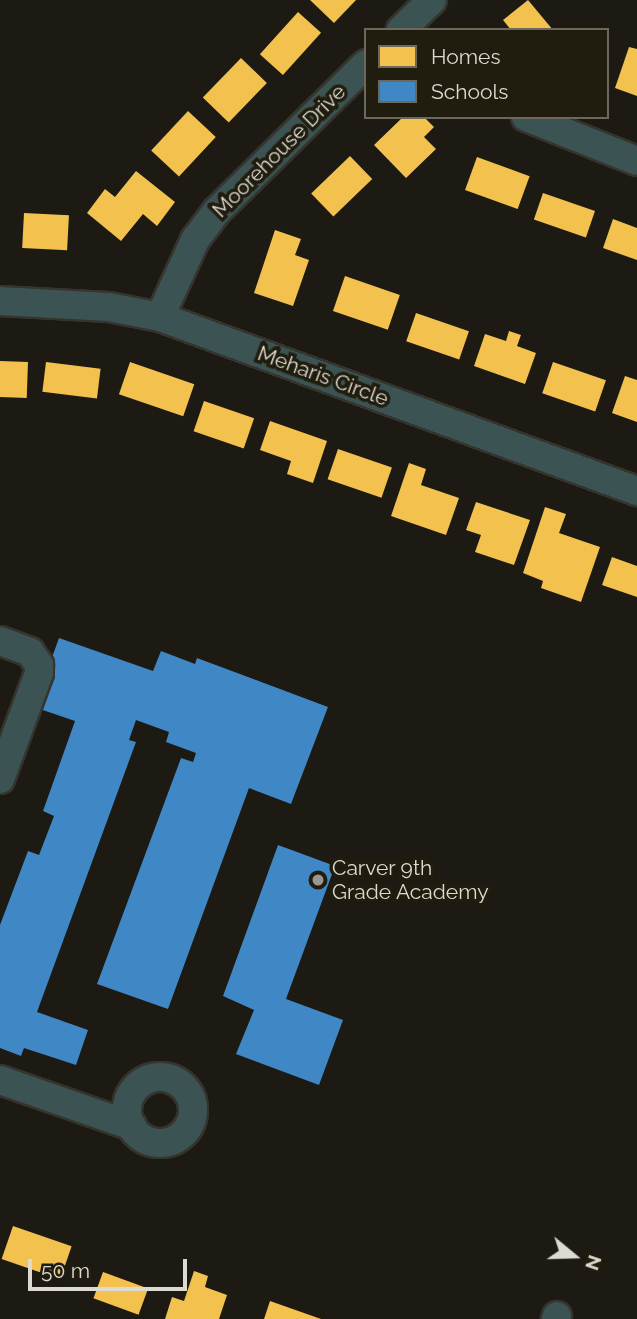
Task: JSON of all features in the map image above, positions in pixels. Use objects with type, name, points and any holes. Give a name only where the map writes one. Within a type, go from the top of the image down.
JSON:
[{"type":"street","points":[[406,28],[432,0]]},
{"type":"street","name":"Moorehouse Drive","points":[[160,317],[195,240],[217,211],[364,66]]},
{"type":"street","points":[[531,119],[637,161]]},
{"type":"street","name":"Meharis Circle","points":[[0,301],[109,307],[160,317],[637,491]]},
{"type":"street","points":[[0,641],[30,652],[39,665],[0,779]]},
{"type":"street","points":[[0,1080],[132,1126]]},
{"type":"building: Homes","points":[[310,0],[356,0],[334,23]]},
{"type":"building: Homes","points":[[528,0],[551,28],[509,28],[503,20]]},
{"type":"building: Homes","points":[[298,12],[321,33],[283,75],[260,54]]},
{"type":"building: Homes","points":[[629,47],[637,49],[637,96],[615,88]]},
{"type":"building: Homes","points":[[241,58],[267,83],[229,123],[203,98]]},
{"type":"building: Homes","points":[[188,111],[216,137],[179,176],[151,150]]},
{"type":"building: Homes","points":[[401,119],[426,119],[434,127],[424,137],[436,149],[406,178],[374,145]]},
{"type":"building: Homes","points":[[350,156],[372,179],[333,217],[311,194]]},
{"type":"building: Homes","points":[[477,157],[530,176],[518,209],[465,190]]},
{"type":"building: Homes","points":[[136,171],[175,202],[157,226],[143,214],[121,241],[87,213],[105,189],[115,197]]},
{"type":"building: Homes","points":[[543,193],[595,211],[586,237],[534,219]]},
{"type":"building: Homes","points":[[24,213],[69,215],[67,250],[22,248]]},
{"type":"building: Homes","points":[[613,219],[637,228],[637,260],[603,248]]},
{"type":"building: Homes","points":[[275,230],[301,239],[295,255],[309,260],[293,306],[254,293]]},
{"type":"building: Homes","points":[[345,276],[400,295],[388,330],[333,311]]},
{"type":"building: Homes","points":[[416,313],[469,331],[459,360],[406,341]]},
{"type":"building: Homes","points":[[509,331],[521,335],[517,346],[536,353],[525,384],[474,366],[485,334],[506,341]]},
{"type":"building: Homes","points":[[0,361],[28,362],[27,398],[0,397]]},
{"type":"building: Homes","points":[[46,362],[101,369],[97,398],[42,392]]},
{"type":"building: Homes","points":[[130,362],[194,384],[183,416],[119,394]]},
{"type":"building: Homes","points":[[553,362],[606,380],[595,411],[542,393]]},
{"type":"building: Homes","points":[[625,376],[637,380],[637,422],[612,413]]},
{"type":"building: Homes","points":[[204,401],[254,418],[244,449],[194,431]]},
{"type":"building: Homes","points":[[270,421],[327,441],[313,483],[287,474],[291,461],[260,450]]},
{"type":"building: Homes","points":[[338,449],[392,468],[381,498],[328,479]]},
{"type":"building: Homes","points":[[409,463],[426,469],[421,485],[459,498],[446,535],[391,516]]},
{"type":"building: Homes","points":[[476,502],[530,520],[514,565],[475,552],[481,535],[466,530]]},
{"type":"building: Homes","points":[[545,507],[566,514],[559,533],[600,547],[581,602],[541,588],[543,581],[523,573]]},
{"type":"building: Homes","points":[[612,557],[637,566],[637,597],[602,585]]},
{"type":"building: Homes","points":[[13,1226],[72,1246],[60,1279],[2,1259]]},
{"type":"building: Homes","points":[[194,1271],[208,1276],[205,1287],[227,1295],[219,1319],[165,1319],[172,1297],[184,1301]]},
{"type":"building: Homes","points":[[103,1272],[148,1288],[139,1315],[93,1298]]},
{"type":"building: Homes","points":[[270,1301],[321,1319],[264,1319]]},
{"type":"building: Schools","points":[[59,638],[153,671],[161,651],[195,664],[197,658],[328,707],[291,804],[249,788],[168,1009],[97,984],[181,758],[193,762],[196,753],[166,742],[169,732],[136,720],[129,740],[136,742],[37,1012],[88,1030],[76,1065],[24,1048],[21,1056],[0,1048],[0,925],[28,851],[39,855],[54,816],[43,811],[75,721],[34,707]]},
{"type":"building: Schools","points":[[278,845],[335,866],[286,999],[343,1020],[319,1085],[236,1054],[254,1010],[223,996]]},
{"type":"place","name":"Carver 9th Grade Academy","points":[[318,880]]}]
